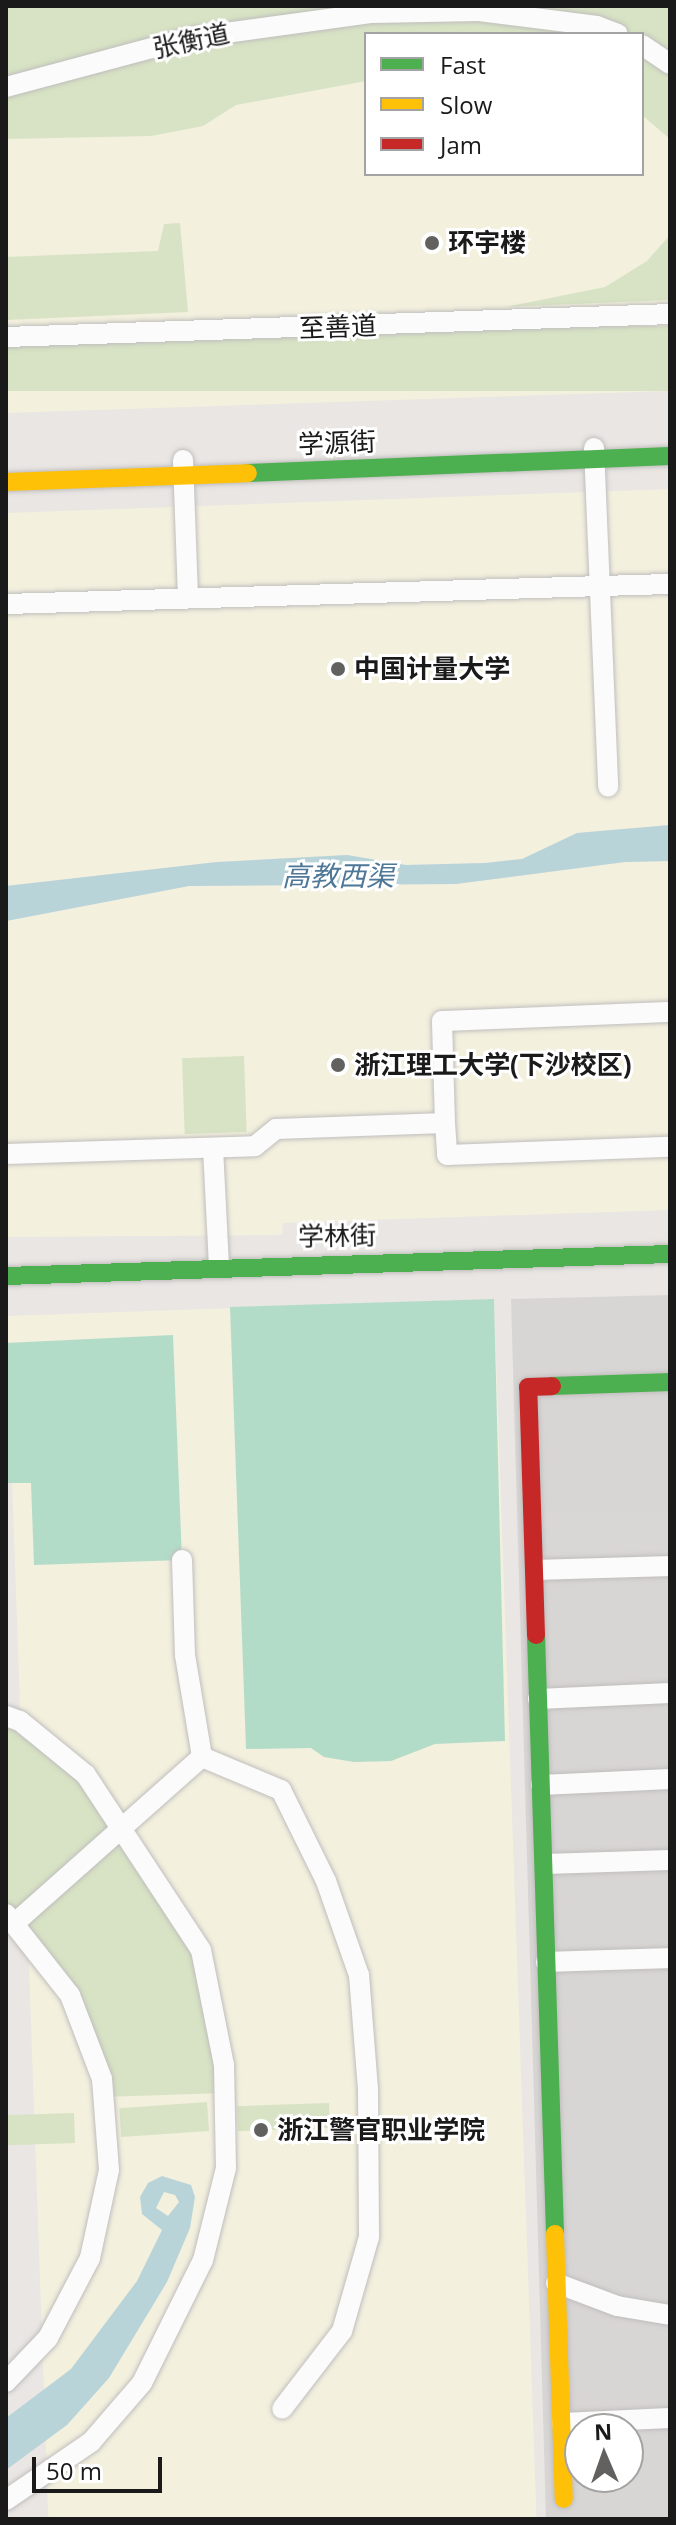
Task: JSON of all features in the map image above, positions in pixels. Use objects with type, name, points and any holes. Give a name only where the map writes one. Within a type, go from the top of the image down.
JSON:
[{"type":"main road","name":"学源街","points":[[6,482],[184,467],[594,453],[670,446]]},
{"type":"main road","name":"学源街","points":[[594,453],[670,456]]},
{"type":"main road","name":"学源街","points":[[6,464],[184,467]]},
{"type":"main road","name":"学林街","points":[[6,1276],[219,1265],[670,1254]]},
{"type":"main road","points":[[564,2499],[528,1387],[670,1382]]},
{"type":"street","name":"张衡道","points":[[6,87],[189,38],[372,13],[479,11],[584,24],[611,32]]},
{"type":"street","points":[[644,46],[670,64]]},
{"type":"street","name":"至善道","points":[[6,337],[670,314]]},
{"type":"street","points":[[594,453],[608,787]]},
{"type":"street","points":[[184,467],[188,598]]},
{"type":"street","points":[[6,604],[670,584]]},
{"type":"street","points":[[670,1012],[442,1021],[447,1155],[670,1147]]},
{"type":"street","points":[[6,1154],[255,1146],[276,1129],[445,1123]]},
{"type":"street","points":[[213,1148],[219,1265]]},
{"type":"street","points":[[182,1560],[185,1655],[202,1757]]},
{"type":"street","points":[[535,1570],[670,1566]]},
{"type":"street","points":[[538,1699],[670,1693]]},
{"type":"street","points":[[6,1716],[20,1721],[86,1775],[201,1950],[224,2065],[226,2168],[203,2260],[142,2383],[91,2442],[6,2500]]},
{"type":"street","points":[[6,2382],[48,2338],[90,2258],[109,2170],[102,2079],[70,1995],[11,1918],[123,1827],[202,1757]]},
{"type":"street","points":[[202,1757],[281,1790],[326,1881],[359,1975],[368,2089],[369,2237],[342,2331],[282,2409]]},
{"type":"street","points":[[541,1785],[670,1779]]},
{"type":"street","points":[[545,1864],[670,1860]]},
{"type":"street","points":[[546,1962],[670,1958]]},
{"type":"street","points":[[556,2283],[617,2306],[670,2315]]},
{"type":"street","points":[[562,2423],[670,2418]]},
{"type":"shaded area","points":[[6,6],[670,6],[670,391],[6,413]]},
{"type":"shaded area","name":"中国计量大学","points":[[670,489],[670,825],[577,833],[522,859],[485,863],[406,865],[347,855],[217,862],[6,886],[6,513]]},
{"type":"shaded area","name":"浙江理工大学(下沙校区)","points":[[670,861],[670,1210],[283,1223],[282,1235],[6,1237],[6,921],[189,886],[456,884],[625,862]]},
{"type":"shaded area","points":[[670,1295],[670,2519],[546,2519],[511,1299]]},
{"type":"shaded area","name":"浙江警官职业学院","points":[[494,1299],[537,2518],[48,2519],[6,1316]]},
{"type":"shaded area","points":[[545,1511],[670,1511],[670,1557],[545,1557]]},
{"type":"green space","points":[[6,6],[670,6],[670,139],[644,117],[644,32],[364,32],[364,81],[236,105],[203,126],[151,136],[6,139]]},
{"type":"green space","points":[[180,223],[188,312],[6,320],[6,257],[158,251],[164,224]]},
{"type":"green space","points":[[670,235],[670,300],[505,307],[605,287],[647,261]]},
{"type":"green space","points":[[6,326],[670,326],[670,391],[6,391]]},
{"type":"green space","points":[[244,1056],[247,1132],[185,1134],[182,1058]]},
{"type":"green space","points":[[494,1299],[505,1741],[435,1744],[391,1761],[354,1762],[324,1757],[311,1748],[246,1749],[230,1307]]},
{"type":"green space","points":[[173,1335],[182,1560],[34,1565],[31,1483],[6,1483],[6,1343]]},
{"type":"green space","points":[[6,1716],[86,1775],[201,1950],[225,2093],[103,2097],[70,1995],[6,1914]]},
{"type":"green space","points":[[207,2102],[209,2131],[121,2137],[119,2108]]},
{"type":"green space","points":[[329,2103],[330,2128],[238,2131],[237,2106]]},
{"type":"green space","points":[[74,2113],[75,2143],[7,2145],[6,2115]]},
{"type":"water","name":"高教西渠","points":[[670,825],[670,861],[625,862],[456,884],[189,886],[6,921],[6,886],[217,862],[347,855],[406,865],[485,863],[522,859],[577,833]]},
{"type":"water","points":[[162,2176],[191,2185],[195,2197],[190,2228],[167,2282],[109,2378],[67,2425],[6,2470],[6,2418],[71,2369],[137,2281],[162,2230],[142,2214],[140,2197],[148,2183]],"holes":[[[164,2192],[175,2195],[179,2202],[168,2216],[156,2208]]]},
{"type":"traffic: fast","points":[[248,473],[670,456]]},
{"type":"traffic: fast","points":[[6,1276],[670,1254]]},
{"type":"traffic: fast","points":[[552,1386],[670,1382]]},
{"type":"traffic: fast","points":[[536,1635],[555,2234]]},
{"type":"traffic: slow","points":[[6,482],[248,473]]},
{"type":"traffic: slow","points":[[555,2234],[564,2499]]},
{"type":"traffic: jam","points":[[536,1635],[528,1387],[552,1386]]},
{"type":"place","name":"环宇楼","points":[[432,243]]},
{"type":"place","name":"中国计量大学","points":[[338,669]]},
{"type":"place","name":"浙江理工大学(下沙校区)","points":[[338,1065]]},
{"type":"place","name":"浙江警官职业学院","points":[[261,2130]]}]
